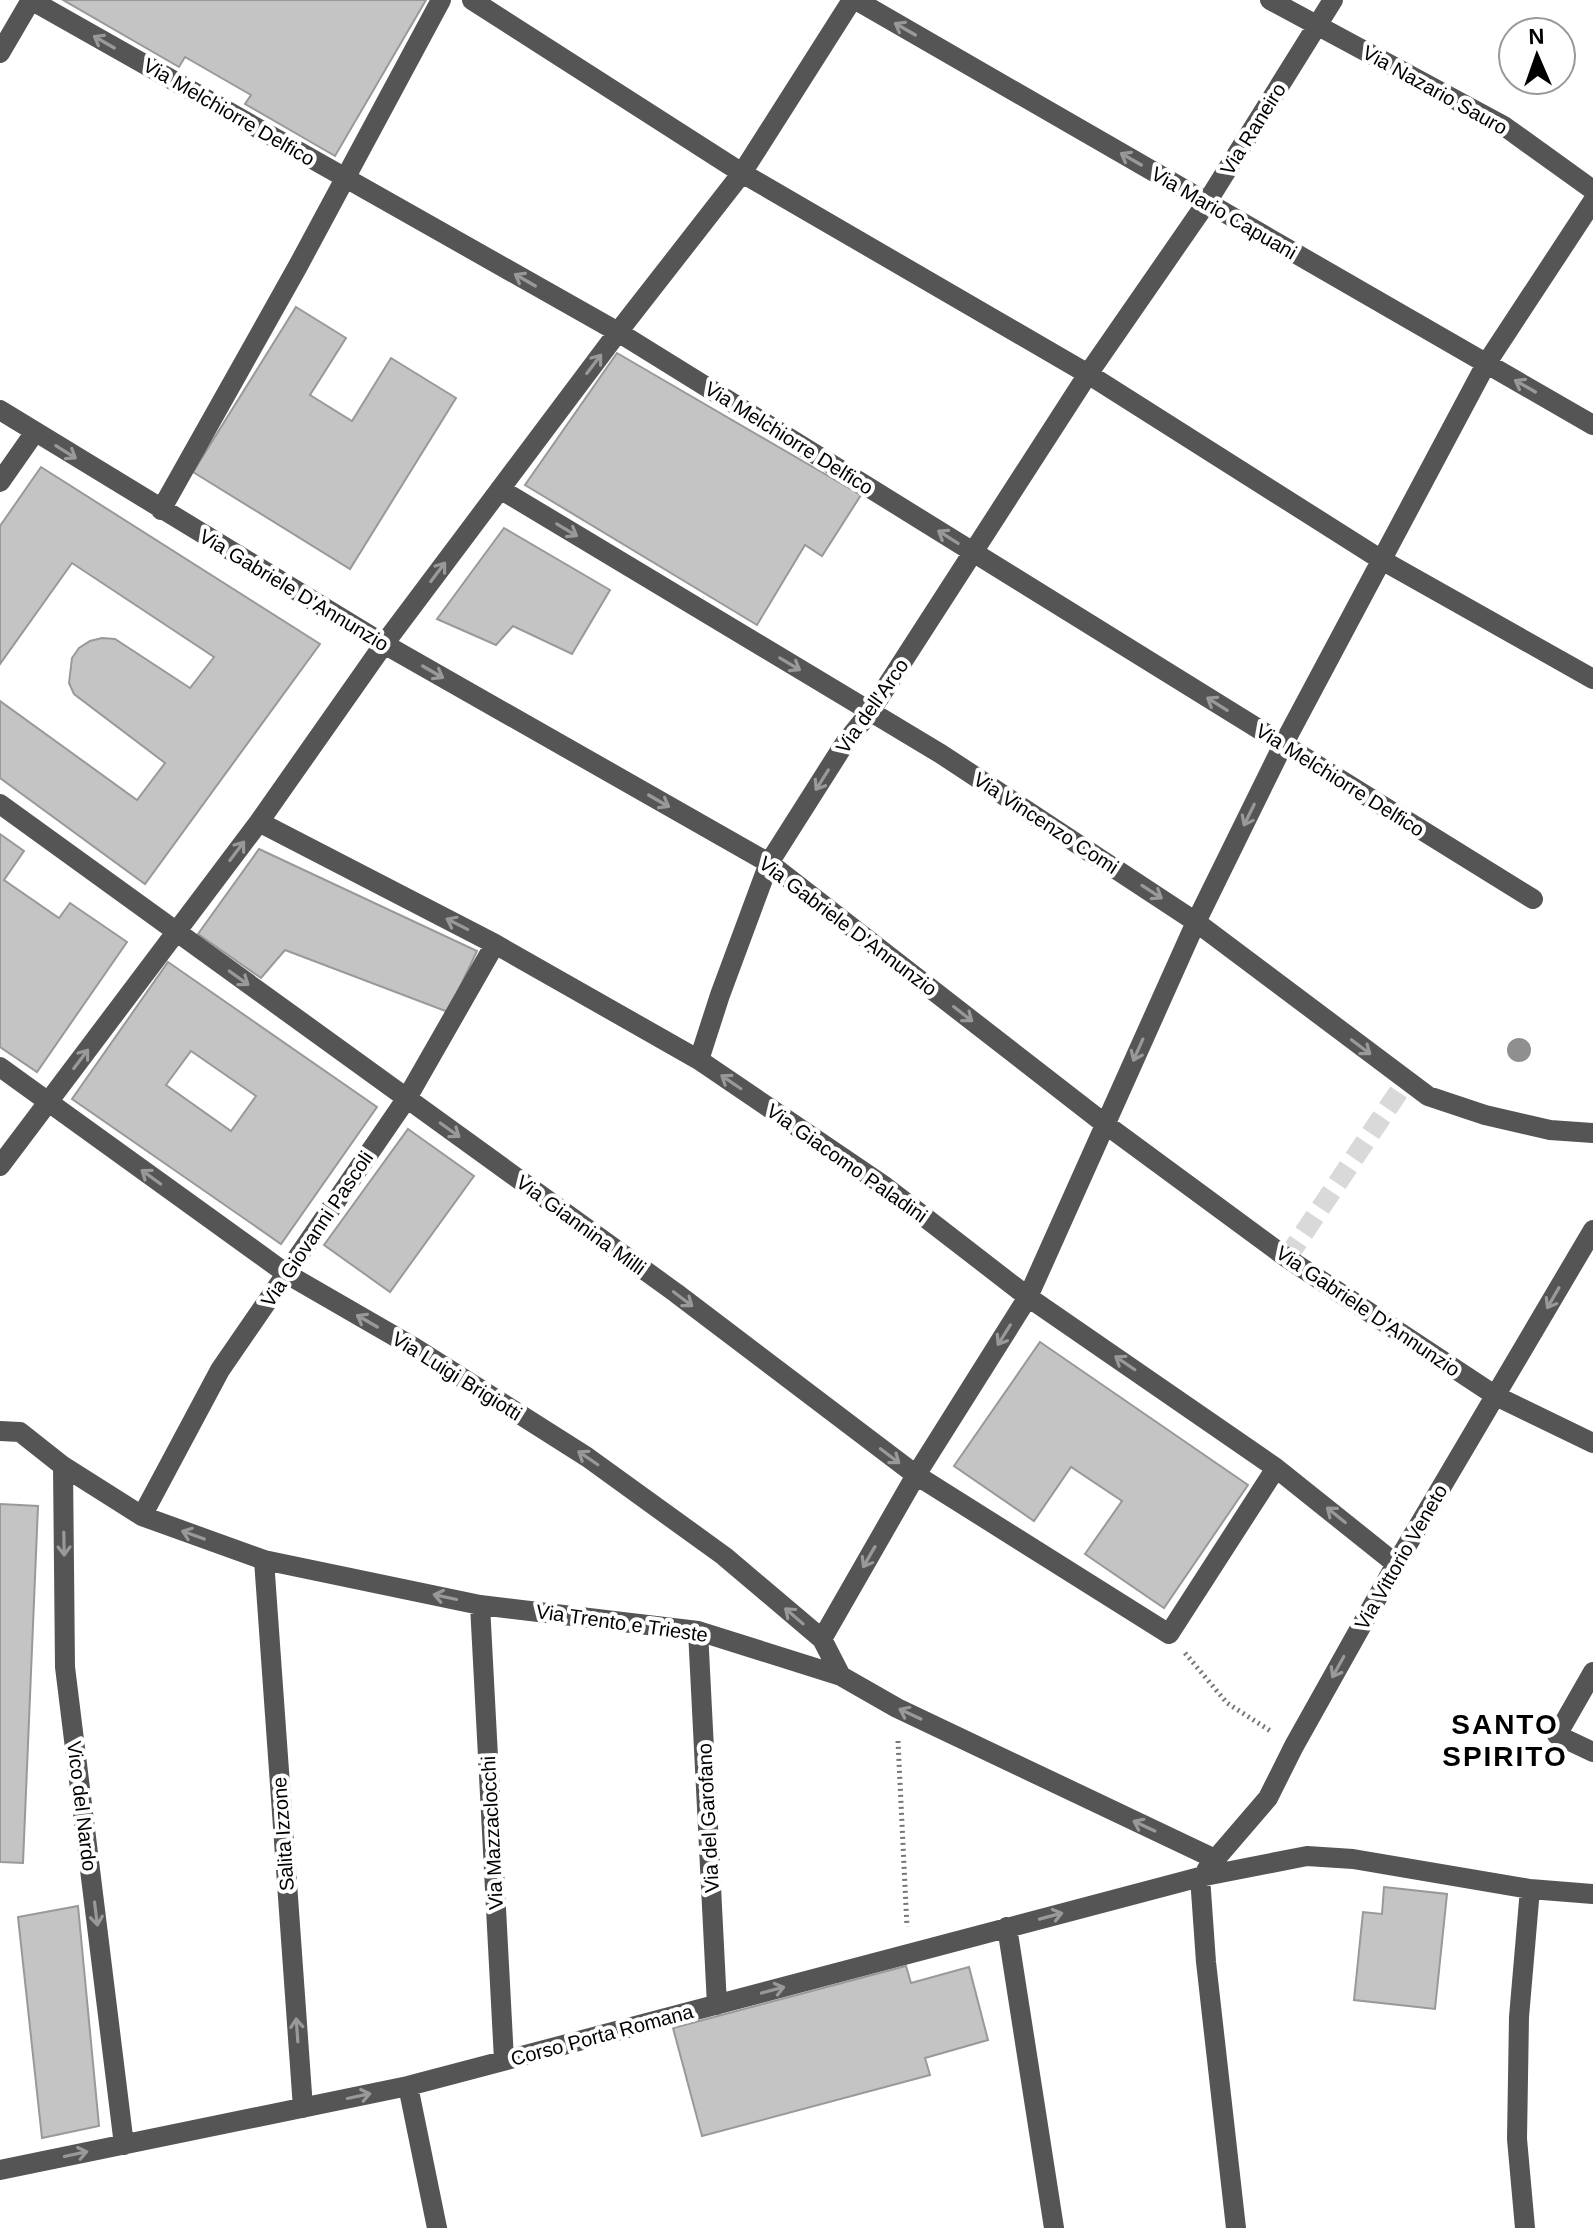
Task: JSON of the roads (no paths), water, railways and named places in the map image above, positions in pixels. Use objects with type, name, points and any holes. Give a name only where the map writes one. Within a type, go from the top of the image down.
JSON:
[{"type":"street","points":[[0,53],[31,0]]},
{"type":"street","name":"Via Melchiorre Delfico","points":[[31,0],[618,332],[1533,899]]},
{"type":"street","points":[[161,510],[316,233],[441,0]]},
{"type":"street","points":[[472,0],[742,173],[1088,374],[1380,559],[1593,679]]},
{"type":"street","points":[[0,1166],[259,822],[384,644],[618,332],[742,173],[854,0]]},
{"type":"street","name":"Via Mario Capuani","points":[[854,0],[1593,425]]},
{"type":"street","name":"Via Nazario Sauro","points":[[1270,0],[1504,126],[1593,190]]},
{"type":"street","name":"Via Raneiro","points":[[1088,374],[1207,202],[1333,0]]},
{"type":"street","points":[[822,1639],[916,1475],[1028,1297],[1196,922],[1283,745],[1486,364],[1593,201]]},
{"type":"street","name":"Via dell'Arco","points":[[699,1060],[769,863],[1088,374]]},
{"type":"street","name":"Via Gabriele D'Annunzio","points":[[0,410],[384,644],[769,863],[1105,1124],[1287,1258],[1496,1396],[1593,1443]]},
{"type":"street","points":[[0,482],[35,432]]},
{"type":"street","name":"Via Vincenzo Comi","points":[[500,489],[941,754],[1196,922],[1428,1096],[1485,1115],[1550,1130],[1593,1133]]},
{"type":"street","name":"Via Giannina Milli","points":[[0,804],[676,1293],[916,1475],[1169,1634],[1276,1468]]},
{"type":"street","name":"Via Giacomo Paladini","points":[[259,822],[495,944],[699,1060],[883,1185],[1028,1297],[1276,1468],[1396,1564]]},
{"type":"street","name":"Via Giovanni Pascoli","points":[[142,1516],[220,1370],[407,1098],[495,944]]},
{"type":"street","name":"Via Luigi Brigiotti","points":[[0,1067],[287,1274],[415,1348],[587,1457],[724,1556],[822,1639],[841,1676]]},
{"type":"street","name":"Via Vittorio Veneto","points":[[1200,1877],[1268,1798],[1396,1564],[1593,1230]]},
{"type":"street","name":"Via Trento e Trieste","points":[[10,1432],[142,1516],[264,1560],[480,1605],[698,1631],[841,1676],[897,1708],[1215,1859]]},
{"type":"street","name":"Vico del Nardo","points":[[63,1466],[65,1667],[124,2145]]},
{"type":"street","name":"Salita Izzone","points":[[264,1560],[303,2108]]},
{"type":"street","name":"Via Mazzaclocchi","points":[[480,1605],[504,2060]]},
{"type":"street","name":"Via del Garofano","points":[[698,1631],[717,2005]]},
{"type":"street","points":[[1593,1672],[1557,1735],[1593,1752]]},
{"type":"street","name":"Corso Porta Romana","points":[[0,2170],[408,2086],[1200,1877],[1307,1856],[1353,1859],[1530,1889],[1593,1894]]},
{"type":"street","points":[[1200,1877],[1206,1962],[1236,2228]]},
{"type":"street","points":[[1525,2228],[1517,2139],[1519,2017],[1530,1889]]},
{"type":"street","points":[[1007,1927],[1054,2228]]},
{"type":"street","points":[[408,2086],[437,2228]]},
{"type":"tunnel","points":[[1287,1258],[1406,1081]]},
{"type":"district","name":"SANTO SPIRITO","points":[[1505,1740]]}]
